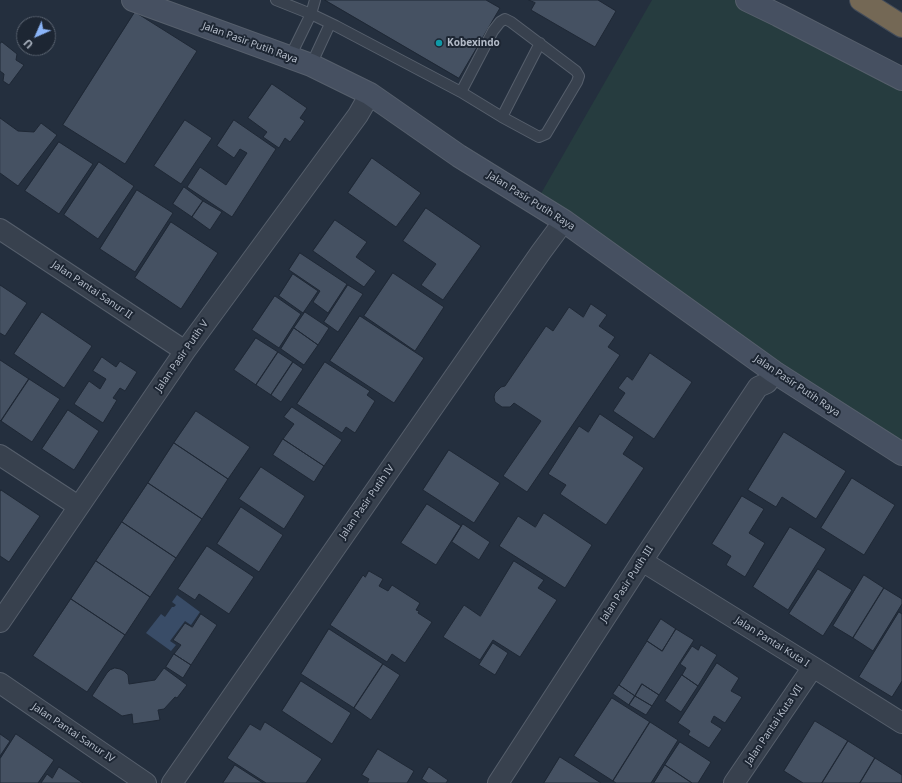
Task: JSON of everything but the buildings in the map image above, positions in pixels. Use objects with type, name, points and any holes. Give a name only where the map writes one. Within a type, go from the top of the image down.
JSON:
[{"type":"highway","points":[[850,0],[867,4],[902,26]]},
{"type":"street","name":"Jalan Pasir Putih Raya","points":[[133,0],[311,65],[370,94],[459,156],[564,221],[769,368],[902,454]]},
{"type":"street","points":[[747,0],[902,79]]},
{"type":"street","name":"Jalan Pasir Putih V","points":[[0,622],[185,351],[358,115],[370,94]]},
{"type":"street","name":"Jalan Pasir Putih IV","points":[[172,783],[536,258],[564,221]]},
{"type":"street","name":"Jalan Pantai Sanur II","points":[[0,229],[185,351]]},
{"type":"street","name":"Jalan Pasir Putih III","points":[[498,783],[642,561],[758,387],[756,381],[757,377],[769,368]]},
{"type":"street","points":[[0,455],[78,506]]},
{"type":"street","name":"Jalan Pantai Kuta I","points":[[642,561],[902,723]]},
{"type":"street","name":"Jalan Pantai Kuta VII","points":[[734,783],[813,667]]},
{"type":"street","name":"Jalan Pantai Sanur IV","points":[[0,683],[146,783]]},
{"type":"lane","points":[[276,0],[311,14],[461,92],[494,113],[539,137],[546,134],[577,82],[579,76],[576,71],[505,19],[500,22],[493,31],[461,92]]},
{"type":"lane","points":[[290,57],[311,14],[315,0]]},
{"type":"lane","points":[[311,65],[330,24]]},
{"type":"lane","points":[[502,117],[540,44]]},
{"type":"green space","points":[[652,0],[747,0],[902,78],[902,454],[535,204]]},
{"type":"water","points":[[177,595],[200,612],[191,625],[185,621],[170,641],[176,645],[171,651],[146,633],[161,614],[165,617],[172,607],[176,605],[172,602]]},
{"type":"place","name":"Kobexindo","points":[[439,43]]}]
